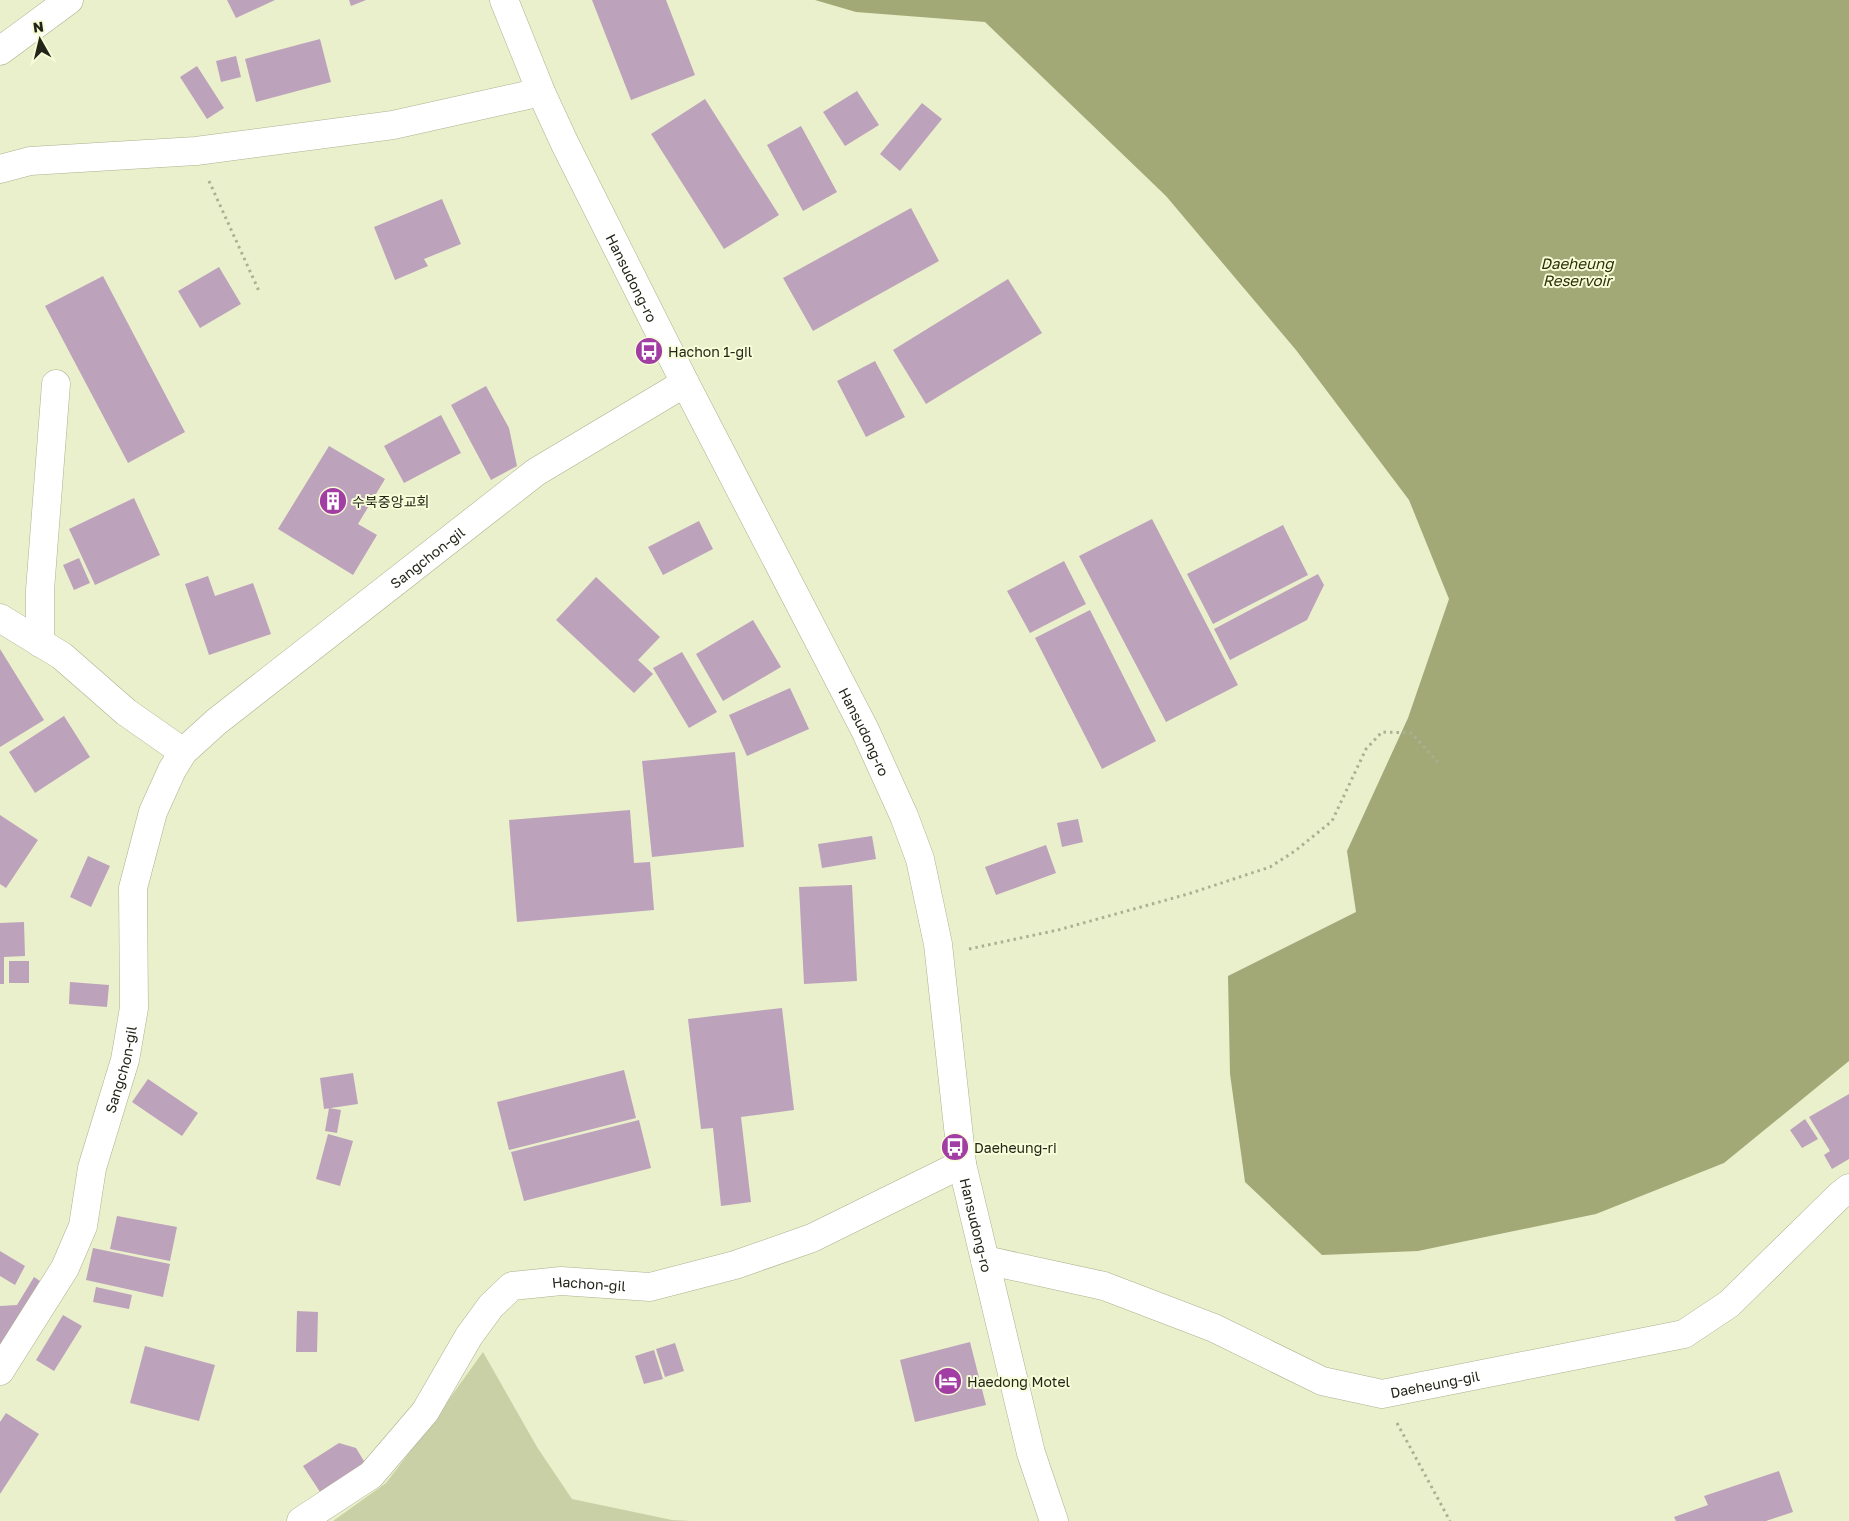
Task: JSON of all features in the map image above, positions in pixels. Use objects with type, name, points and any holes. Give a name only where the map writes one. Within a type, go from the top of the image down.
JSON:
[{"type":"street","points":[[0,46],[46,0]]},
{"type":"street","points":[[0,51],[69,0]]},
{"type":"street","name":"Hansudong-ro","points":[[504,0],[541,92],[685,383],[865,730],[884,770],[920,859],[939,955],[962,1164],[1031,1453],[1054,1521]]},
{"type":"street","points":[[0,169],[30,161],[196,151],[393,124],[541,92]]},
{"type":"street","name":"Sangchon-gil","points":[[0,1371],[65,1268],[83,1226],[92,1168],[126,1060],[134,1008],[133,888],[152,812],[172,770],[183,752],[216,722],[536,472],[685,383]]},
{"type":"street","points":[[40,643],[40,590],[56,384]]},
{"type":"street","points":[[0,618],[62,656],[126,712],[183,752]]},
{"type":"street","name":"Hachon-gil","points":[[301,1521],[372,1475],[425,1412],[469,1336],[491,1306],[512,1286],[561,1281],[650,1287],[735,1266],[812,1238],[962,1164]]},
{"type":"street","name":"Daeheung-gil","points":[[985,1260],[1104,1286],[1214,1328],[1322,1381],[1382,1394],[1684,1334],[1729,1304],[1849,1188]]},
{"type":"path","points":[[196,151],[259,291]]},
{"type":"path","points":[[939,955],[1058,930],[1188,894],[1270,867],[1295,851],[1332,821],[1366,749],[1382,732],[1411,732],[1438,762]]},
{"type":"path","points":[[1382,1394],[1450,1521]]},
{"type":"shaded area","points":[[483,1352],[537,1447],[572,1499],[672,1520],[691,1521],[333,1521],[386,1483]]},
{"type":"water","name":"Daeheung Reservoir","points":[[815,0],[1849,0],[1849,1061],[1724,1163],[1596,1214],[1418,1251],[1322,1255],[1245,1182],[1230,1074],[1228,976],[1356,912],[1347,851],[1408,718],[1449,599],[1409,500],[1296,350],[1166,196],[985,22],[856,12]]},
{"type":"building","points":[[227,0],[275,0],[236,18]]},
{"type":"building","points":[[349,0],[366,0],[351,6]]},
{"type":"building","points":[[592,0],[666,0],[695,75],[631,100]]},
{"type":"building","points":[[320,39],[331,82],[256,102],[245,59]]},
{"type":"building","points":[[236,56],[241,77],[221,82],[216,61]]},
{"type":"building","points":[[197,66],[224,108],[207,119],[180,77]]},
{"type":"building","points":[[857,91],[879,125],[845,146],[823,112]]},
{"type":"building","points":[[705,99],[779,215],[724,249],[651,134]]},
{"type":"building","points":[[922,103],[942,119],[900,171],[880,154]]},
{"type":"building","points":[[801,126],[837,192],[803,211],[767,145]]},
{"type":"building","points":[[442,199],[461,244],[424,259],[428,266],[395,280],[374,227]]},
{"type":"building","points":[[911,208],[939,261],[813,331],[783,278]]},
{"type":"building","points":[[219,267],[241,304],[200,328],[178,291]]},
{"type":"building","points":[[103,276],[185,432],[128,463],[45,306]]},
{"type":"building","points":[[1008,279],[1042,333],[926,404],[893,350]]},
{"type":"building","points":[[875,361],[905,417],[866,437],[837,381]]},
{"type":"building","points":[[486,386],[509,428],[517,466],[491,480],[451,405]]},
{"type":"building","points":[[441,415],[461,453],[404,483],[384,446]]},
{"type":"building","name":"수북중앙교회","points":[[329,446],[385,479],[358,524],[377,535],[353,575],[278,529]]},
{"type":"building","points":[[134,498],[160,555],[95,585],[69,529]]},
{"type":"building","points":[[1152,519],[1238,685],[1166,722],[1079,556]]},
{"type":"building","points":[[699,521],[713,549],[663,575],[648,547]]},
{"type":"building","points":[[1283,525],[1308,575],[1213,624],[1187,574]]},
{"type":"building","points":[[79,558],[90,583],[74,590],[63,565]]},
{"type":"building","points":[[1064,561],[1086,604],[1030,633],[1007,591]]},
{"type":"building","points":[[1318,574],[1324,585],[1307,620],[1230,660],[1214,629]]},
{"type":"building","points":[[208,576],[215,596],[253,583],[271,634],[209,655],[185,584]]},
{"type":"building","points":[[596,577],[660,637],[638,660],[653,674],[634,693],[556,620]]},
{"type":"building","points":[[1090,610],[1156,741],[1102,769],[1035,638]]},
{"type":"building","points":[[753,620],[781,667],[723,701],[696,654]]},
{"type":"building","points":[[0,649],[44,720],[0,747]]},
{"type":"building","points":[[682,652],[717,712],[689,728],[653,668]]},
{"type":"building","points":[[790,688],[809,729],[747,756],[729,715]]},
{"type":"building","points":[[64,716],[90,757],[35,793],[9,752]]},
{"type":"building","points":[[735,752],[744,847],[652,857],[642,761]]},
{"type":"building","points":[[630,810],[634,863],[650,862],[654,910],[517,922],[509,820]]},
{"type":"building","points":[[0,815],[38,840],[6,888],[0,884]]},
{"type":"building","points":[[1078,819],[1083,842],[1062,847],[1057,823]]},
{"type":"building","points":[[872,836],[876,859],[822,868],[818,844]]},
{"type":"building","points":[[1046,845],[1056,873],[996,895],[985,867]]},
{"type":"building","points":[[88,856],[110,866],[91,907],[70,897]]},
{"type":"building","points":[[852,885],[857,981],[804,984],[799,887]]},
{"type":"building","points":[[24,922],[25,956],[4,957],[4,984],[0,984],[0,923]]},
{"type":"building","points":[[9,961],[29,961],[29,983],[9,983]]},
{"type":"building","points":[[70,982],[109,985],[107,1007],[69,1004]]},
{"type":"building","points":[[782,1008],[794,1110],[741,1117],[751,1202],[721,1206],[713,1128],[701,1129],[688,1019]]},
{"type":"building","points":[[624,1070],[636,1118],[509,1150],[497,1102]]},
{"type":"building","points":[[353,1073],[358,1104],[324,1109],[320,1078]]},
{"type":"building","points":[[148,1079],[198,1113],[182,1136],[132,1102]]},
{"type":"building","points":[[1849,1094],[1849,1159],[1832,1169],[1824,1155],[1830,1151],[1809,1117]]},
{"type":"building","points":[[329,1108],[341,1110],[337,1133],[325,1131]]},
{"type":"building","points":[[1805,1119],[1818,1139],[1802,1148],[1790,1130]]},
{"type":"building","points":[[639,1120],[651,1168],[524,1201],[511,1152]]},
{"type":"building","points":[[328,1134],[353,1141],[340,1186],[316,1179]]},
{"type":"building","points":[[117,1216],[177,1227],[170,1261],[110,1249]]},
{"type":"building","points":[[93,1248],[170,1264],[163,1297],[86,1280]]},
{"type":"building","points":[[0,1251],[25,1266],[15,1285],[0,1276]]},
{"type":"building","points":[[34,1277],[46,1285],[0,1348],[0,1306],[17,1305]]},
{"type":"building","points":[[96,1287],[132,1295],[129,1309],[93,1302]]},
{"type":"building","points":[[297,1311],[318,1312],[317,1352],[296,1352]]},
{"type":"building","points":[[63,1315],[82,1326],[54,1371],[36,1360]]},
{"type":"building","points":[[970,1342],[986,1405],[915,1422],[900,1360]]},
{"type":"building","points":[[675,1343],[684,1371],[665,1377],[656,1349]]},
{"type":"building","points":[[145,1346],[215,1365],[199,1421],[130,1403]]},
{"type":"building","points":[[654,1350],[663,1379],[644,1384],[635,1356]]},
{"type":"building","points":[[6,1413],[39,1434],[0,1494],[0,1422]]},
{"type":"building","points":[[339,1443],[356,1448],[367,1466],[322,1495],[303,1466]]},
{"type":"building","points":[[1779,1471],[1793,1512],[1766,1521],[1676,1521],[1674,1517],[1708,1505],[1704,1496]]},
{"type":"place","name":"Hachon 1-gil","points":[[649,351]]},
{"type":"place","name":"수북중앙교회","points":[[333,501]]},
{"type":"place","name":"Daeheung-ri","points":[[955,1147]]},
{"type":"place","name":"Haedong Motel","points":[[948,1381]]}]
